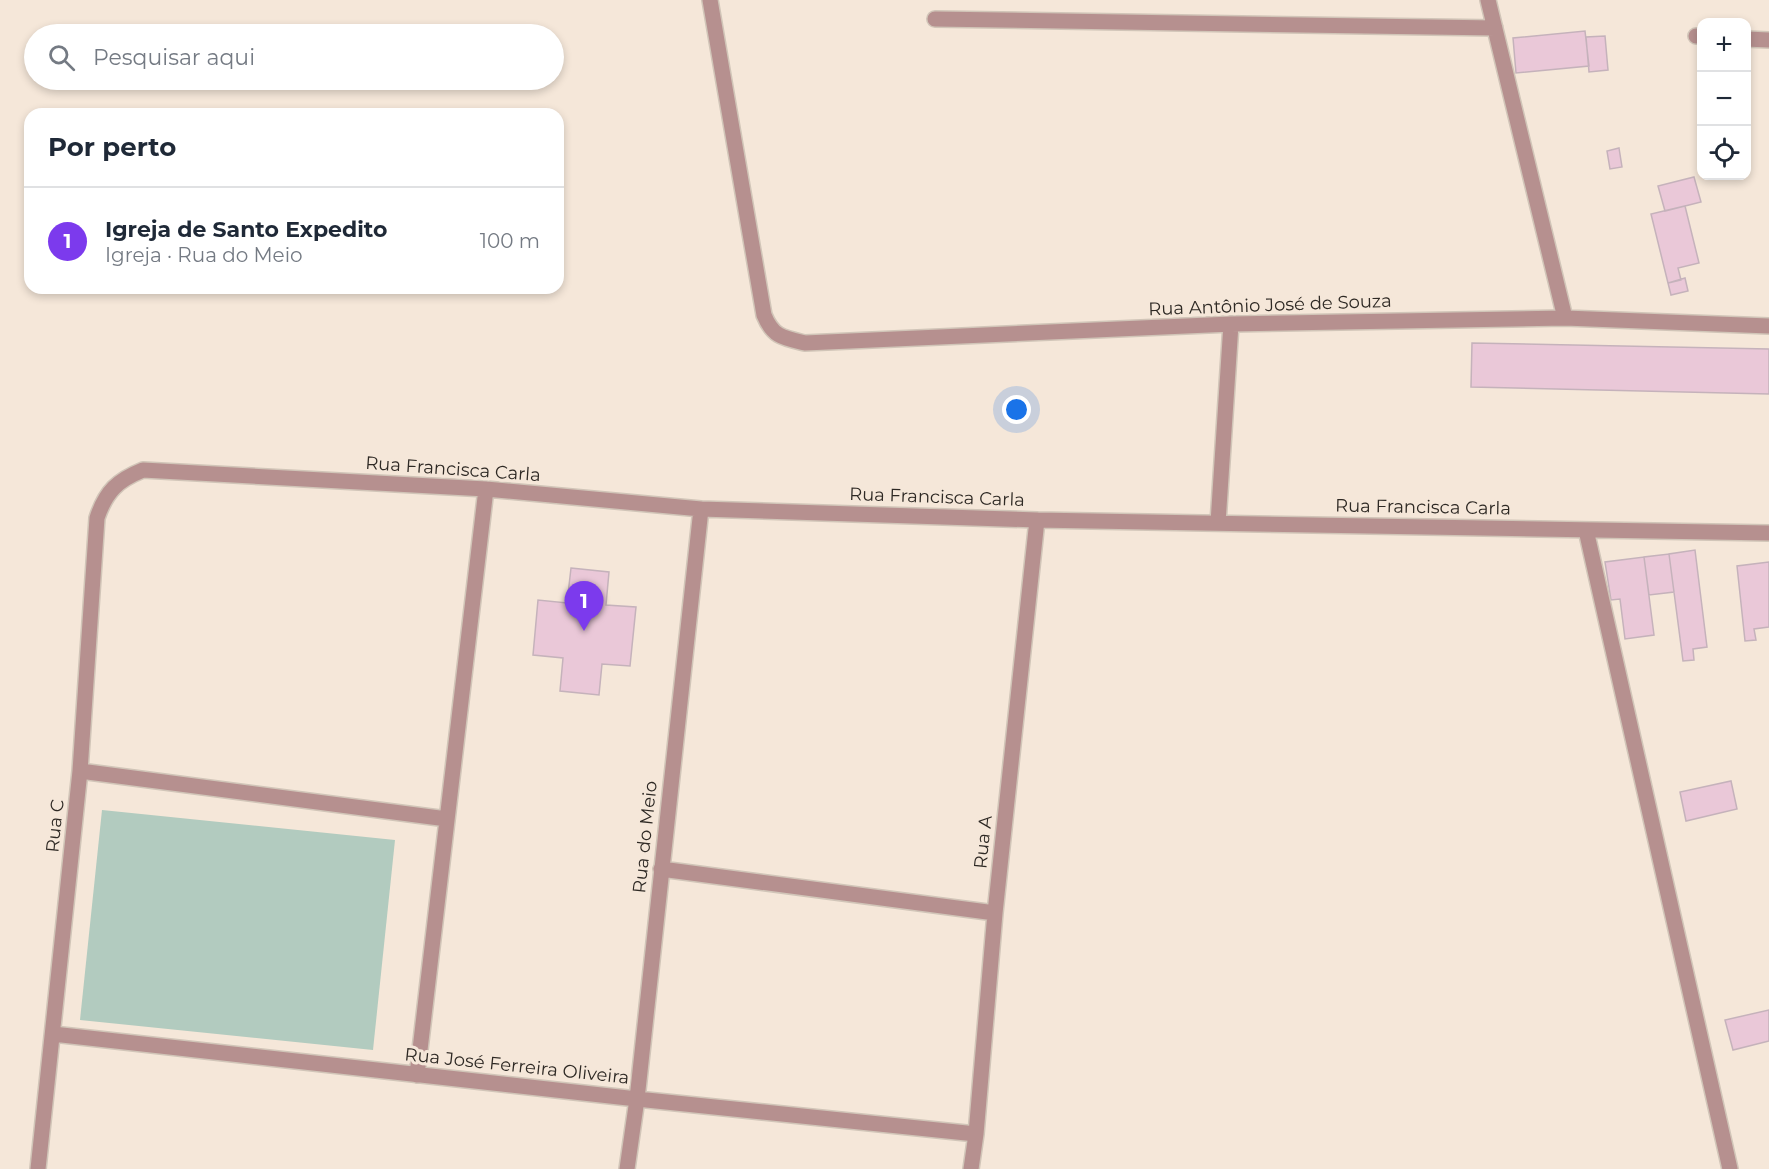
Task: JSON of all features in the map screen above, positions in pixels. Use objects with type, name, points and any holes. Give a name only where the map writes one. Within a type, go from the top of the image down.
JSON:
[{"type":"street","name":"Rua Antônio José de Souza","points":[[710,0],[764,315],[774,333],[787,339],[805,343],[1231,324],[1565,318],[1769,326]]},
{"type":"street","points":[[1488,0],[1565,318]]},
{"type":"street","points":[[935,19],[1495,28]]},
{"type":"street","points":[[1751,39],[1769,40]]},
{"type":"street","points":[[1218,524],[1231,324]]},
{"type":"street","name":"Rua Francisca Carla","points":[[112,490],[124,478],[144,470],[486,489],[701,509],[1037,520],[1769,533]]},
{"type":"street","points":[[417,1075],[486,489]]},
{"type":"street","name":"Rua C","points":[[38,1169],[80,771],[98,518],[102,505],[112,490]]},
{"type":"street","name":"Rua do Meio","points":[[627,1169],[637,1099],[701,509]]},
{"type":"street","name":"Rua A","points":[[971,1169],[995,913],[1037,520]]},
{"type":"street","points":[[1586,530],[1730,1169]]},
{"type":"street","points":[[80,771],[447,819]]},
{"type":"street","points":[[661,869],[995,913]]},
{"type":"street","name":"Rua José Ferreira Oliveira","points":[[53,1034],[976,1134]]},
{"type":"green space","points":[[102,810],[395,840],[373,1050],[80,1020]]},
{"type":"building","points":[[1585,31],[1589,66],[1516,73],[1513,38]]},
{"type":"building","points":[[1605,36],[1608,70],[1589,72],[1586,37]]},
{"type":"building","points":[[1619,148],[1622,167],[1610,169],[1607,151]]},
{"type":"building","points":[[1694,177],[1701,202],[1665,211],[1658,186]]},
{"type":"building","points":[[1685,206],[1699,263],[1678,268],[1681,280],[1668,283],[1651,214]]},
{"type":"building","points":[[1685,278],[1688,291],[1671,295],[1668,283]]},
{"type":"building","points":[[1472,343],[1769,349],[1769,394],[1471,387]]},
{"type":"building","points":[[1695,550],[1707,647],[1693,649],[1694,660],[1683,661],[1669,554]]},
{"type":"building","points":[[1669,554],[1674,592],[1649,595],[1644,557]]},
{"type":"building","points":[[1644,557],[1654,635],[1625,639],[1620,599],[1611,600],[1605,562]]},
{"type":"building","points":[[1769,562],[1769,627],[1754,629],[1756,640],[1745,641],[1737,566]]},
{"type":"building","points":[[571,568],[609,572],[606,605],[636,607],[630,666],[602,664],[599,695],[560,691],[563,658],[533,655],[538,600],[567,603]]},
{"type":"building","points":[[1731,781],[1737,809],[1686,821],[1680,792]]},
{"type":"building","points":[[1769,1010],[1769,1041],[1733,1050],[1725,1020]]},
{"type":"place","name":"Igreja de Santo Expedito","points":[[584,631]]}]
